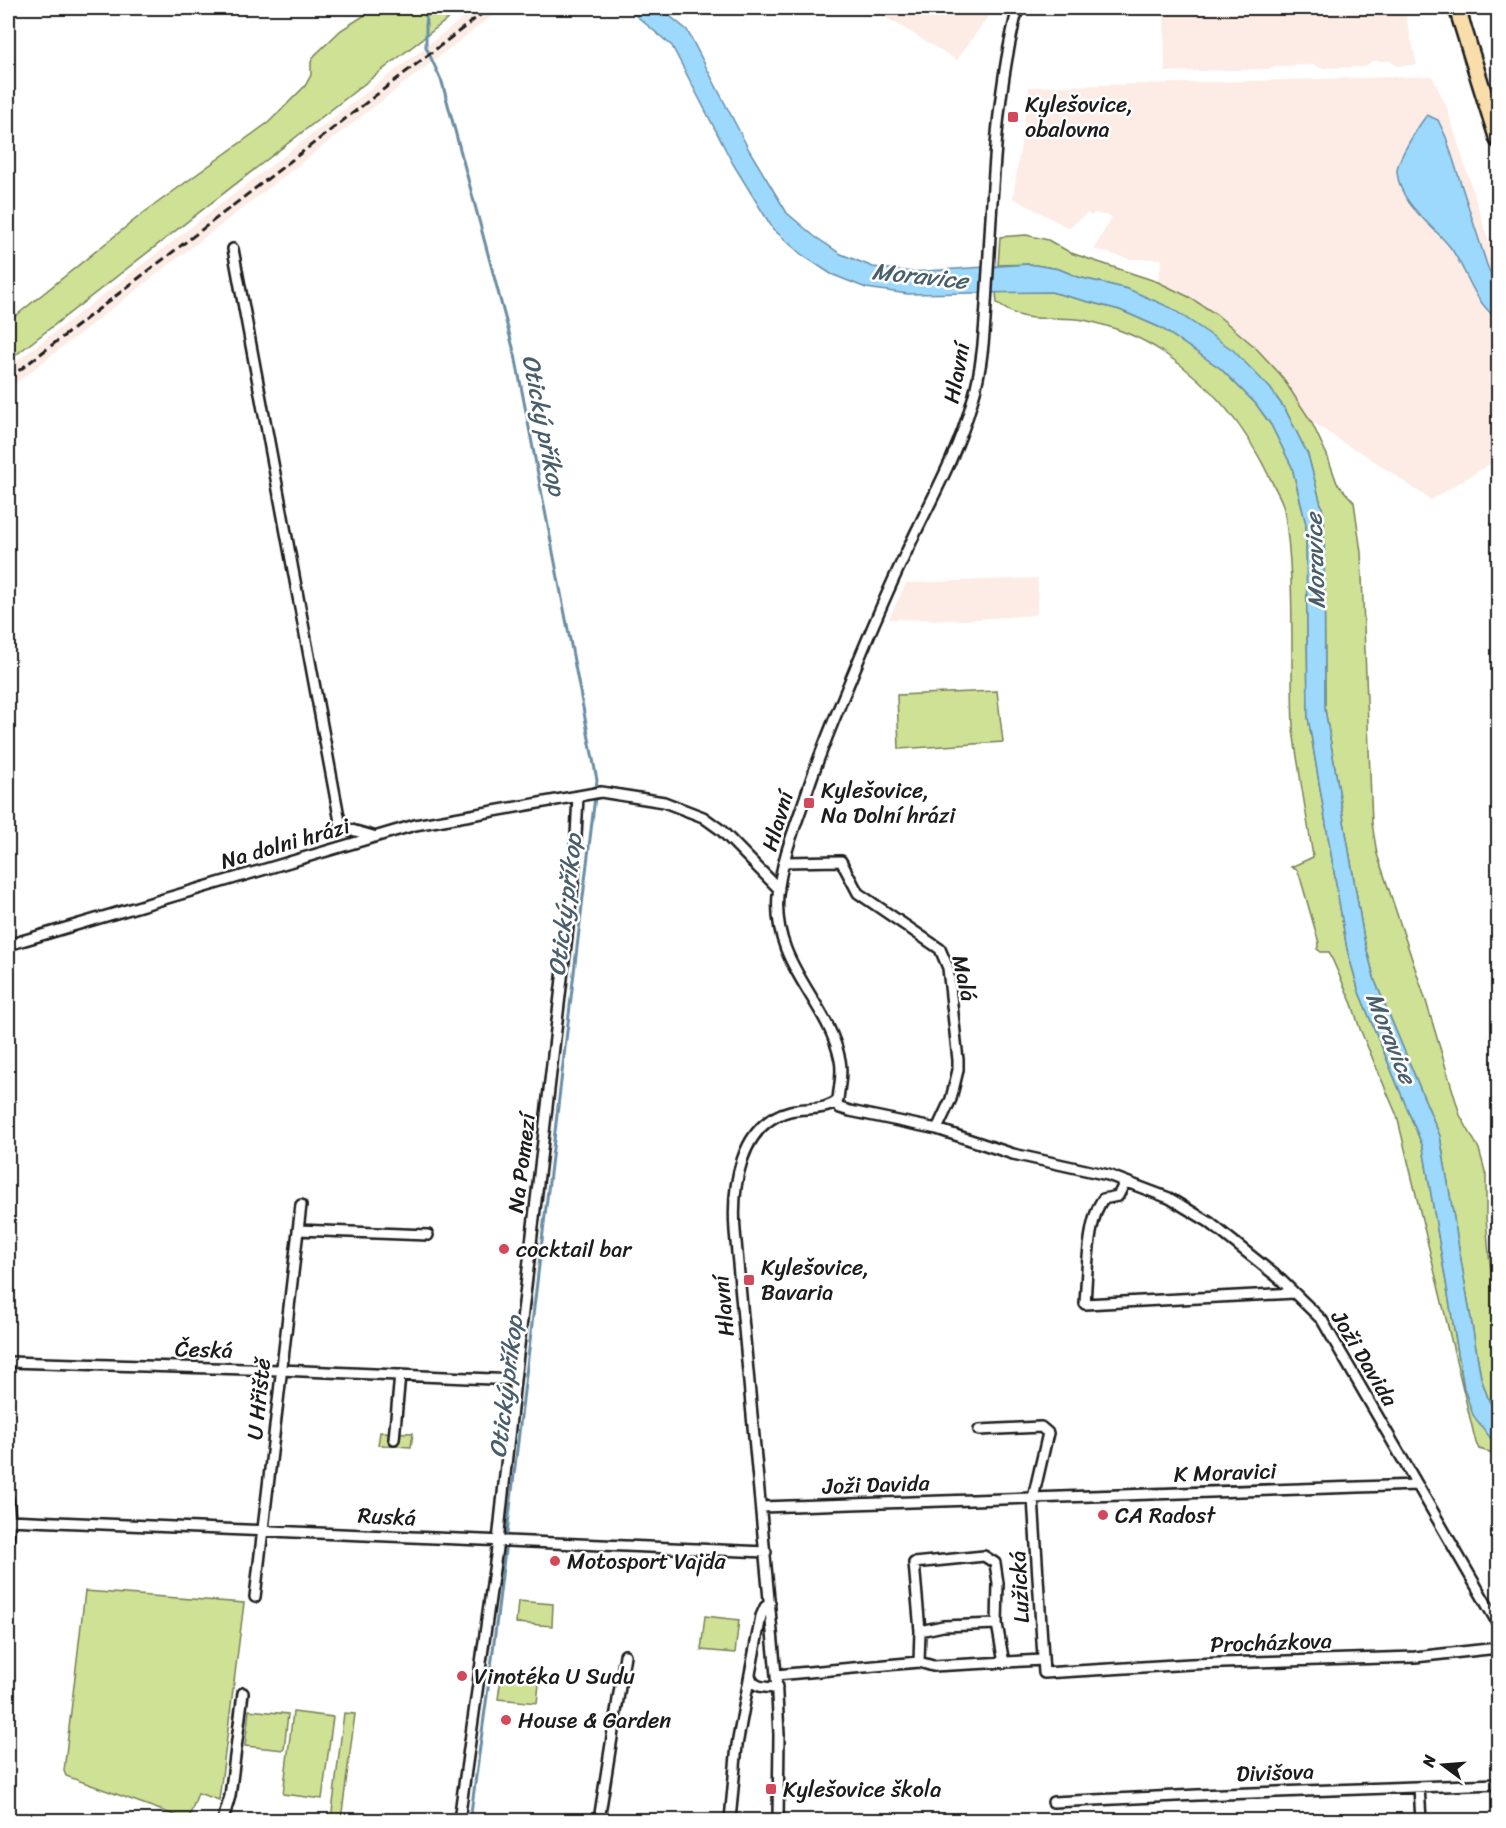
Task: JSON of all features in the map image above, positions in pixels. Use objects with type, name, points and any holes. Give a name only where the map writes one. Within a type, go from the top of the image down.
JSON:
[{"type":"main road","points":[[1457,8],[1498,141]]},
{"type":"street","name":"Hlavní","points":[[778,1821],[775,1653],[735,1231],[736,1184],[746,1149],[769,1121],[790,1111],[827,1107],[835,1103],[842,1084],[840,1058],[829,1029],[797,973],[785,946],[779,920],[779,889],[812,775],[888,589],[961,436],[979,376],[995,161],[1012,29],[1018,8]]},
{"type":"street","points":[[233,249],[341,828],[375,836]]},
{"type":"street","name":"Na dolni hrázi","points":[[8,945],[415,825],[600,792],[664,802],[703,817],[721,830],[779,889]]},
{"type":"street","name":"Na Pomezí","points":[[459,1821],[504,1541],[514,1380],[574,876],[578,796]]},
{"type":"street","name":"Malá","points":[[785,862],[841,861],[858,893],[940,949],[948,968],[958,1060],[956,1082],[951,1099],[937,1129]]},
{"type":"street","name":"Joži Davida","points":[[835,1103],[840,1108],[850,1111],[937,1129],[1013,1154],[1108,1175],[1169,1198],[1209,1222],[1280,1279],[1322,1320],[1498,1624]]},
{"type":"street","points":[[1125,1182],[1118,1196],[1103,1199],[1097,1210],[1090,1238],[1085,1304],[1294,1293]]},
{"type":"street","name":"U Hřiště","points":[[255,1597],[301,1205]]},
{"type":"street","points":[[298,1230],[428,1235]]},
{"type":"street","name":"Česká","points":[[8,1362],[514,1380]]},
{"type":"street","points":[[394,1439],[400,1375]]},
{"type":"street","points":[[979,1430],[1041,1427],[1047,1431],[1033,1498]]},
{"type":"street","name":"K Moravici","points":[[1033,1498],[1417,1485]]},
{"type":"street","name":"Joži Davida","points":[[761,1507],[1033,1498]]},
{"type":"street","name":"Lužická","points":[[1033,1498],[1044,1673]]},
{"type":"street","points":[[8,1499],[8,1540]]},
{"type":"street","name":"Ruská","points":[[9,1520],[766,1552]]},
{"type":"street","points":[[919,1662],[920,1631],[914,1563],[984,1556],[995,1563],[998,1583],[998,1624],[1004,1663]]},
{"type":"street","name":"Hlavní","points":[[730,1821],[734,1765],[752,1663],[761,1616],[765,1606],[770,1603]]},
{"type":"street","points":[[920,1631],[943,1626],[998,1624]]},
{"type":"street","name":"Procházkova","points":[[1044,1673],[1191,1664],[1415,1657],[1498,1648]]},
{"type":"street","points":[[752,1663],[760,1655],[775,1653]]},
{"type":"street","points":[[599,1821],[625,1655]]},
{"type":"street","points":[[776,1675],[919,1662],[933,1666],[1043,1660]]},
{"type":"street","points":[[750,1674],[752,1682],[756,1685],[777,1688]]},
{"type":"street","points":[[223,1821],[230,1796],[243,1694]]},
{"type":"street","name":"Divišova","points":[[1053,1802],[1498,1784]]},
{"type":"street","points":[[1419,1787],[1421,1821]]},
{"type":"shaded area","points":[[476,8],[502,8],[8,389],[8,368]]},
{"type":"shaded area","points":[[870,8],[994,8],[957,60]]},
{"type":"shaded area","points":[[1404,8],[1417,65],[1397,66],[1390,61],[1372,61],[1364,67],[1319,68],[1316,65],[1165,72],[1164,15]]},
{"type":"shaded area","points":[[1432,76],[1446,105],[1498,271],[1498,459],[1431,500],[1311,421],[1280,374],[1254,346],[1216,314],[1189,297],[1158,282],[1162,259],[1129,259],[1094,249],[1112,217],[1094,213],[1092,216],[1087,213],[1069,228],[1013,198],[1029,87]]},
{"type":"shaded area","points":[[1038,578],[1035,615],[964,620],[889,619],[906,583]]},
{"type":"green space","points":[[376,8],[462,8],[8,361],[8,322],[142,214],[269,122],[305,86],[311,75],[311,62],[315,55],[341,30]]},
{"type":"green space","points":[[1026,235],[1048,240],[1071,253],[1158,282],[1189,297],[1216,314],[1254,346],[1280,374],[1311,421],[1337,483],[1354,502],[1361,552],[1372,823],[1377,854],[1426,1001],[1460,1115],[1479,1149],[1486,1175],[1489,1255],[1498,1320],[1498,1414],[1489,1401],[1481,1378],[1440,1136],[1375,981],[1364,939],[1325,709],[1324,516],[1308,455],[1286,411],[1270,388],[1128,289],[1078,277],[1059,269],[1029,264],[998,265],[1000,237]]},
{"type":"green space","points":[[996,292],[1051,292],[1120,310],[1161,328],[1220,368],[1256,404],[1271,425],[1292,467],[1306,524],[1308,717],[1347,949],[1359,992],[1423,1147],[1464,1388],[1498,1448],[1498,1458],[1493,1453],[1479,1449],[1476,1443],[1397,1116],[1329,952],[1321,952],[1317,949],[1319,943],[1300,877],[1297,870],[1291,867],[1313,857],[1294,733],[1290,563],[1282,502],[1261,460],[1239,425],[1213,393],[1182,366],[1146,342],[1105,325],[1084,320],[1018,315],[997,303]]},
{"type":"green space","points":[[997,691],[1003,742],[899,749],[897,695]]},
{"type":"green space","points":[[380,1432],[413,1433],[411,1447],[378,1445]]},
{"type":"green space","points":[[85,1591],[244,1603],[219,1800],[198,1793],[188,1820],[66,1776],[64,1771]]},
{"type":"green space","points":[[518,1601],[553,1604],[552,1626],[516,1623]]},
{"type":"green space","points":[[705,1616],[739,1620],[735,1653],[701,1650]]},
{"type":"green space","points":[[502,1671],[540,1675],[537,1703],[498,1699]]},
{"type":"green space","points":[[249,1710],[288,1714],[284,1750],[245,1746]]},
{"type":"green space","points":[[293,1712],[333,1717],[322,1799],[283,1794]]},
{"type":"green space","points":[[344,1713],[355,1714],[341,1820],[331,1820]]},
{"type":"water","name":"Moravice","points":[[627,8],[660,8],[687,30],[749,150],[787,213],[814,236],[841,254],[873,267],[912,272],[1029,264],[1059,269],[1078,277],[1128,289],[1171,308],[1233,350],[1270,388],[1286,411],[1308,455],[1324,516],[1325,709],[1364,939],[1375,981],[1440,1136],[1481,1378],[1489,1401],[1498,1414],[1498,1448],[1473,1415],[1464,1388],[1423,1147],[1359,992],[1347,949],[1308,717],[1306,524],[1292,467],[1271,425],[1256,404],[1220,368],[1161,328],[1120,310],[1051,292],[908,294],[866,288],[831,274],[802,255],[773,229],[733,164],[672,46]]},
{"type":"water","points":[[1427,115],[1438,120],[1446,137],[1487,265],[1498,291],[1498,315],[1495,317],[1475,293],[1450,247],[1410,204],[1399,184],[1397,172],[1400,160]]},
{"type":"waterway","name":"Otický příkop","points":[[426,8],[426,47],[442,82],[515,355],[597,780],[492,1659],[470,1820]]},
{"type":"railway","points":[[8,379],[489,8]]},
{"type":"place","name":"Kylešovice, obalovna","points":[[1013,117]]},
{"type":"place","name":"Kylešovice, Na Dolní hrázi","points":[[809,803]]},
{"type":"place","name":"cocktail bar","points":[[504,1249]]},
{"type":"place","name":"Kylešovice, Bavaria","points":[[749,1280]]},
{"type":"place","name":"CA Radost","points":[[1103,1515]]},
{"type":"place","name":"Motosport Vajda","points":[[555,1561]]},
{"type":"place","name":"Vinotéka U Sudu","points":[[462,1676]]},
{"type":"place","name":"House & Garden","points":[[506,1720]]},
{"type":"place","name":"Kylešovice škola","points":[[771,1789]]}]
